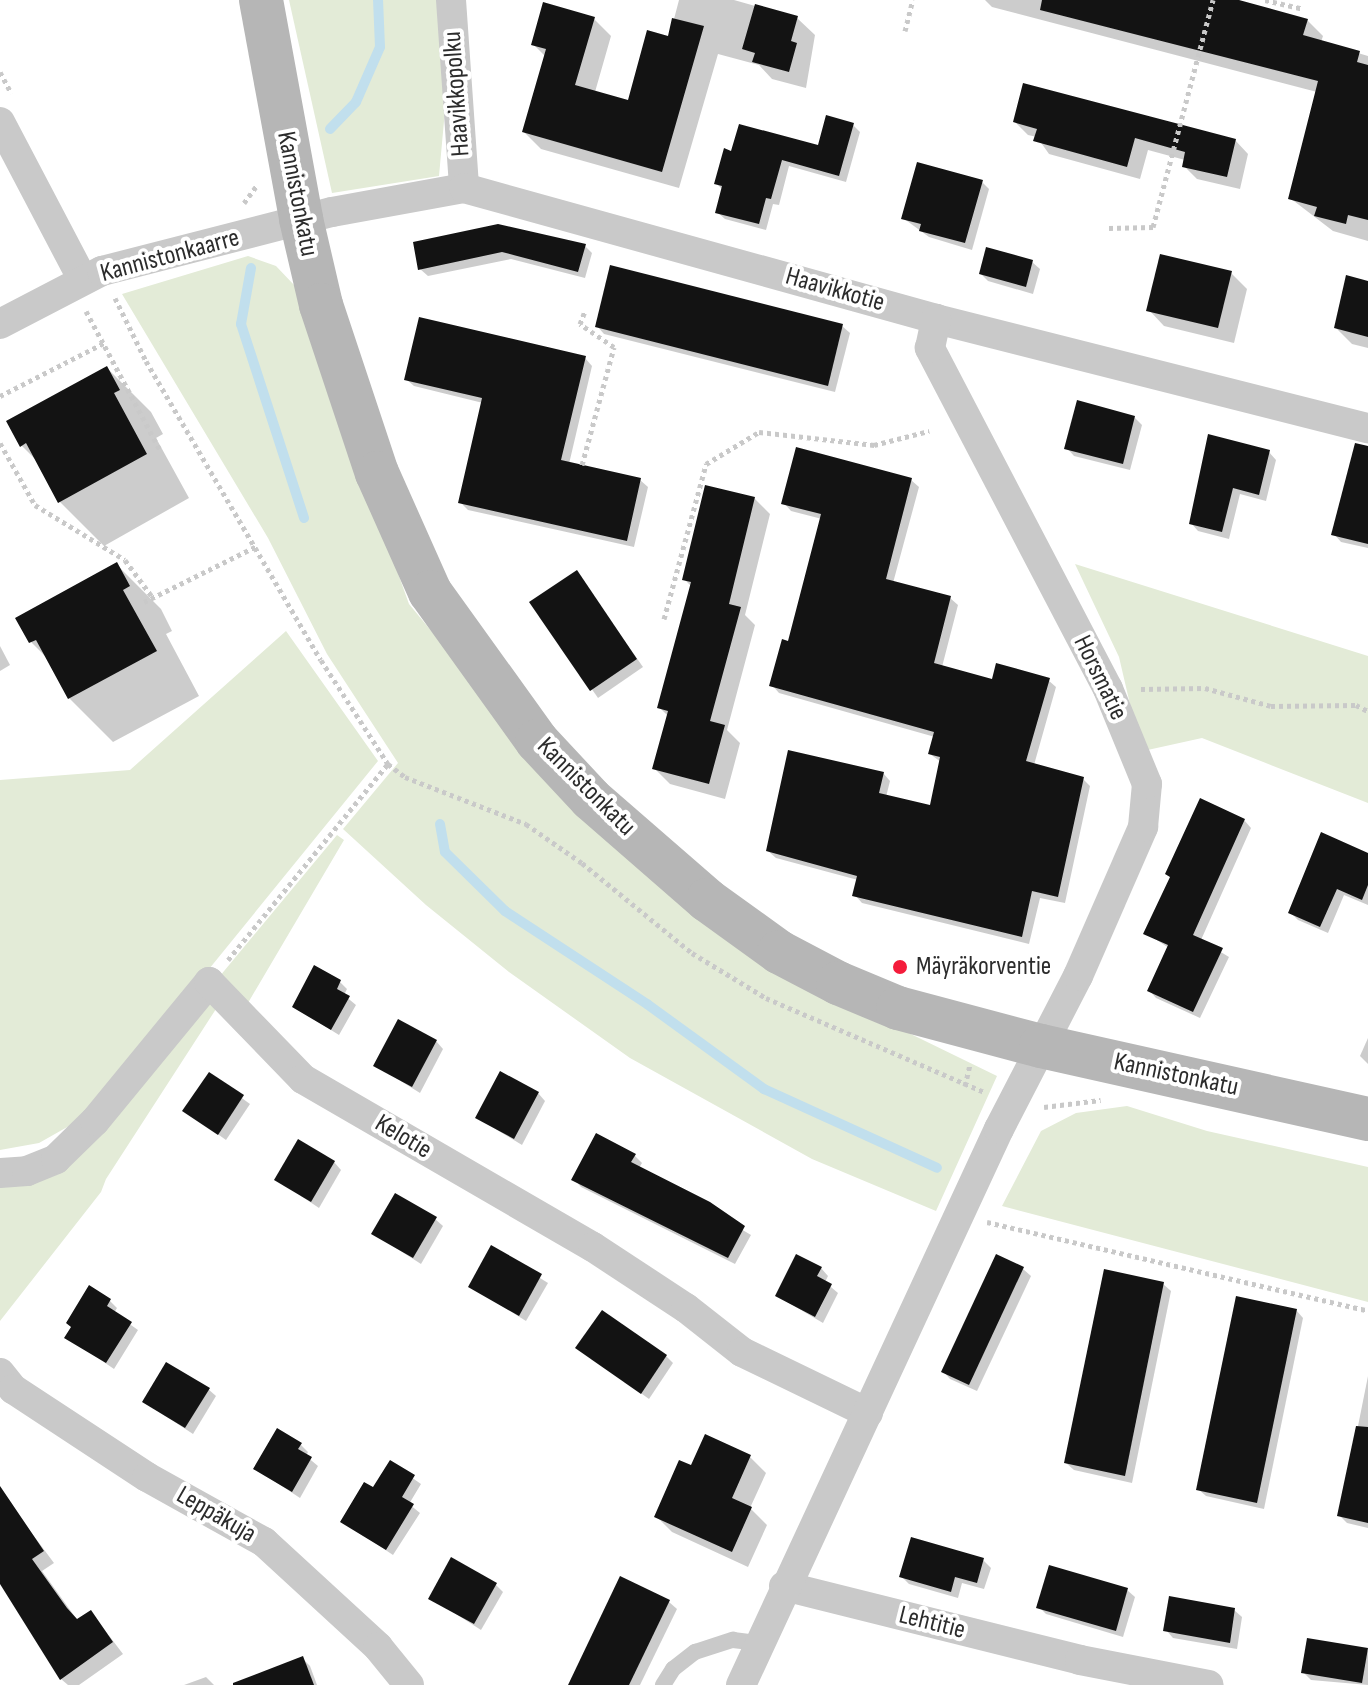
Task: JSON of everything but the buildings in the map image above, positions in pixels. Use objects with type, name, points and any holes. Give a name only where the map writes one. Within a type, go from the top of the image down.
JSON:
[{"type":"street","name":"Kannistonkatu","points":[[261,0],[301,219],[321,305],[377,473],[430,592],[537,741],[603,809],[707,900],[779,952],[838,983],[898,1008],[1041,1046],[1368,1119]]},
{"type":"street","name":"Haavikkopolku","points":[[451,0],[464,188]]},
{"type":"street","points":[[6,109],[86,279]]},
{"type":"street","name":"Haavikkotie","points":[[301,219],[464,188],[936,319],[1368,428]]},
{"type":"street","name":"Kannistonkaarre","points":[[0,324],[86,279],[301,219]]},
{"type":"street","name":"Horsmatie","points":[[936,319],[930,348],[1108,689],[1147,784],[1143,827],[1078,976],[1041,1046]]},
{"type":"street","points":[[1,1175],[27,1171],[56,1159],[95,1121],[209,982]]},
{"type":"street","name":"Kelotie","points":[[209,982],[303,1079],[593,1247],[686,1308],[742,1352],[868,1413]]},
{"type":"street","points":[[741,1685],[784,1586],[1041,1046]]},
{"type":"street","name":"Leppäkuja","points":[[0,1373],[13,1389],[147,1477],[264,1542],[378,1647],[409,1685]]},
{"type":"street","name":"Lehtitie","points":[[784,1586],[1085,1672],[1209,1685]]},
{"type":"lane","points":[[663,1685],[673,1669],[695,1652],[733,1640],[759,1643]]},
{"type":"path","points":[[905,31],[913,0]]},
{"type":"path","points":[[1109,228],[1153,227],[1213,0]]},
{"type":"path","points":[[1265,0],[1303,9]]},
{"type":"path","points":[[0,72],[6,109]]},
{"type":"path","points":[[239,207],[257,187],[260,174]]},
{"type":"path","points":[[86,279],[104,343],[161,452]]},
{"type":"path","points":[[86,279],[146,361],[321,660],[388,764],[405,777],[526,824],[582,863],[635,909]]},
{"type":"path","points":[[582,465],[614,347],[580,324],[585,311]]},
{"type":"path","points":[[0,396],[104,343]]},
{"type":"path","points":[[664,619],[706,464],[759,432],[874,445],[929,431]]},
{"type":"path","points":[[0,443],[35,505],[125,560],[153,598]]},
{"type":"path","points":[[144,602],[257,546]]},
{"type":"path","points":[[1108,689],[1205,688],[1271,706],[1356,705],[1368,711]]},
{"type":"path","points":[[209,982],[388,764]]},
{"type":"path","points":[[960,1216],[1368,1311]]},
{"type":"green space","points":[[289,0],[442,0],[446,99],[439,176],[332,193]]},
{"type":"green space","points":[[248,256],[276,266],[295,286],[409,604],[579,810],[763,962],[997,1076],[936,1211],[812,1159],[630,1058],[509,972],[426,905],[343,829],[398,763],[327,654],[268,538],[122,294]]},
{"type":"green space","points":[[1075,564],[1368,656],[1368,803],[1202,738],[1134,753],[1133,717],[1119,657]]},
{"type":"green space","points":[[286,631],[378,761],[92,1113],[39,1143],[0,1150],[0,780],[130,770]]},
{"type":"green space","points":[[337,835],[344,840],[245,1008],[227,992],[106,1179],[101,1192],[0,1321],[0,1159],[43,1157],[93,1129]]},
{"type":"green space","points":[[1127,1106],[1207,1131],[1368,1167],[1368,1302],[1002,1206],[1041,1131],[1076,1113]]},
{"type":"waterway","points":[[330,129],[356,102],[380,47],[378,0]]},
{"type":"waterway","points":[[251,268],[241,324],[304,518]]},
{"type":"waterway","points":[[440,824],[445,852],[505,911],[647,1004],[764,1089],[937,1168]]},
{"type":"place","name":"Mäyräkorventie","points":[[900,967]]}]
